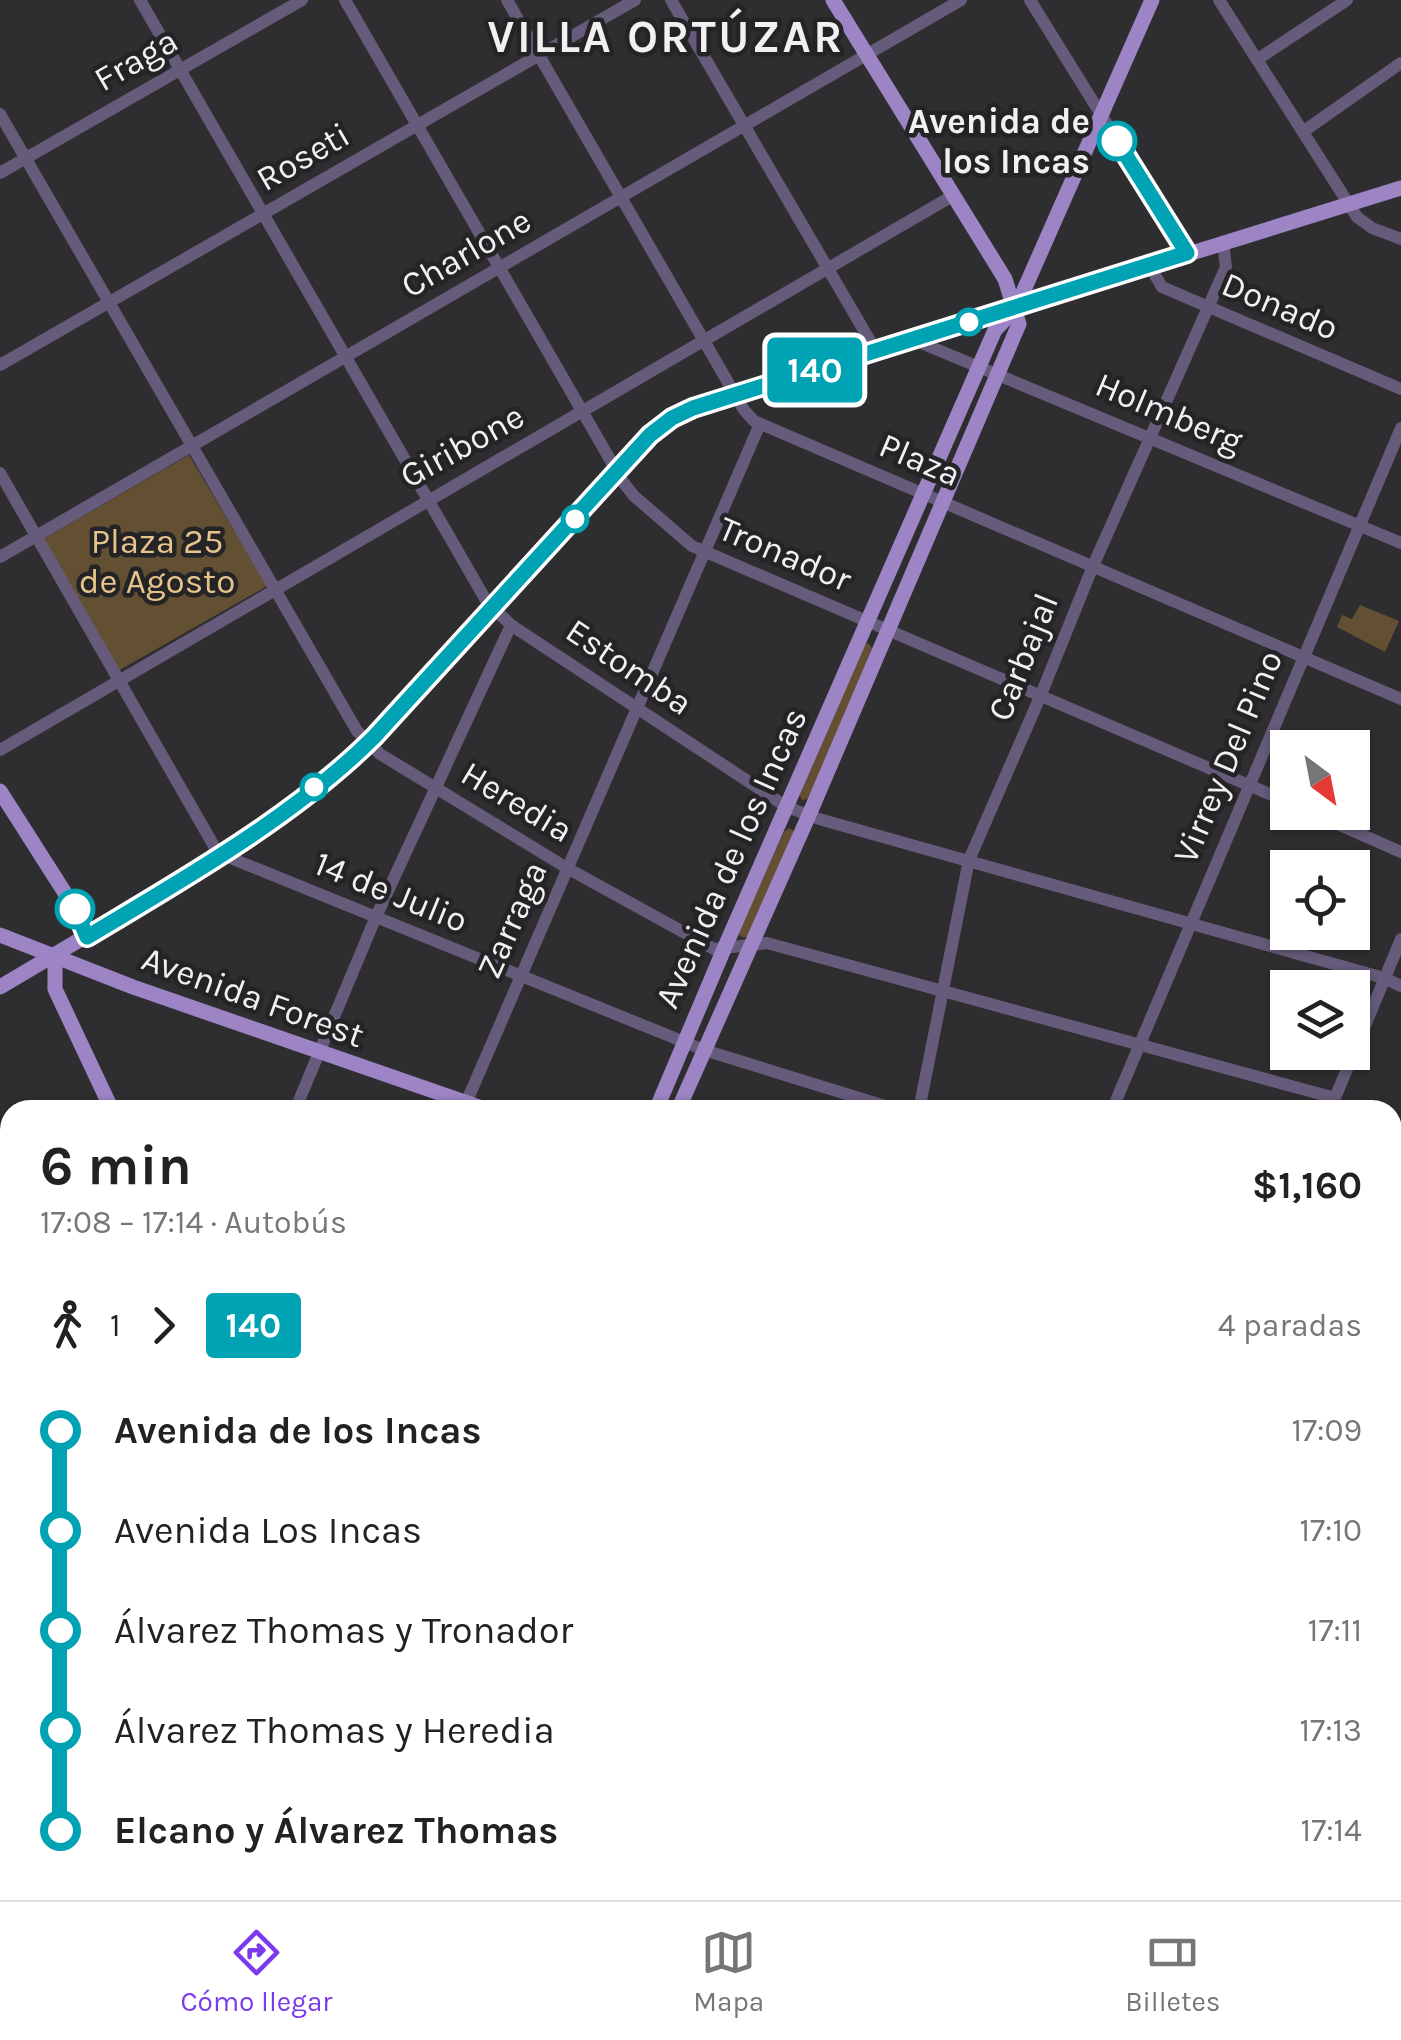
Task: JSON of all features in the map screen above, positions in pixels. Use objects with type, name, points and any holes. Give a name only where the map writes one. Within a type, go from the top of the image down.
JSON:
[{"type":"main road","points":[[833,0],[1005,279],[1016,308]]},
{"type":"main road","name":"Avenida de los Incas","points":[[660,1100],[994,330],[1016,308],[1152,0]]},
{"type":"main road","points":[[0,987],[223,854],[368,743],[650,435],[672,418],[1401,188]]},
{"type":"main road","name":"Avenida de los Incas","points":[[682,1100],[998,375],[1019,324],[1016,308]]},
{"type":"main road","points":[[0,792],[79,915],[87,937]]},
{"type":"main road","name":"Avenida Forest","points":[[0,935],[448,1100]]},
{"type":"main road","points":[[55,956],[55,989],[107,1100]]},
{"type":"street","name":"Estomba","points":[[140,0],[492,608],[511,625],[787,806],[809,815],[1401,986]]},
{"type":"street","name":"Fraga","points":[[0,173],[302,0]]},
{"type":"street","name":"Tronador","points":[[345,0],[634,496],[704,554],[1270,794]]},
{"type":"street","name":"Plaza","points":[[508,0],[748,417],[1401,698]]},
{"type":"street","name":"Roseti","points":[[0,365],[635,0]]},
{"type":"street","points":[[672,0],[876,351]]},
{"type":"street","name":"Charlone","points":[[0,556],[961,0]]},
{"type":"street","name":"Donado","points":[[1030,0],[1187,253]]},
{"type":"street","points":[[1219,0],[1363,223],[1401,240]]},
{"type":"street","points":[[1258,59],[1347,0]]},
{"type":"street","points":[[1304,131],[1401,63]]},
{"type":"street","name":"Heredia","points":[[0,114],[357,731],[368,743],[568,868],[714,949],[768,943],[1139,1042],[1320,1100]]},
{"type":"street","name":"Giribone","points":[[0,750],[954,194]]},
{"type":"street","name":"Carbajal","points":[[921,1100],[969,860],[1093,566],[1226,267],[1222,242]]},
{"type":"street","name":"Donado","points":[[1149,265],[1162,287],[1401,388]]},
{"type":"street","name":"Holmberg","points":[[914,340],[1401,543]]},
{"type":"street","name":"Zarraga","points":[[467,1100],[760,424]]},
{"type":"street","name":"Virrey Del Pino","points":[[1116,1100],[1401,428]]},
{"type":"street","points":[[0,472],[214,846],[223,854]]},
{"type":"street","points":[[299,1100],[375,918],[511,625]]},
{"type":"street","points":[[1351,830],[1401,852]]},
{"type":"street","name":"14 de Julio","points":[[223,854],[704,1050],[866,1100]]},
{"type":"street","points":[[1334,1100],[1401,939]]},
{"type":"green space","name":"Plaza 25 de Agosto","points":[[189,455],[267,586],[118,671],[43,539]]},
{"type":"green space","points":[[1360,605],[1399,621],[1385,652],[1337,627],[1342,615],[1352,619]]},
{"type":"green space","points":[[868,643],[872,648],[811,798],[802,800],[799,794],[863,646]]},
{"type":"green space","points":[[789,828],[794,831],[749,937],[742,937],[738,934]]},
{"type":"bus line","name":"140","points":[[75,909],[87,937],[223,854],[344,764],[374,737],[650,435],[672,418],[693,408],[1187,253],[1117,141]]},
{"type":"place","name":"Avenida de los Incas","points":[[1117,141]]},
{"type":"district","name":"VILLA ORTÚZAR","points":[[666,37]]}]
